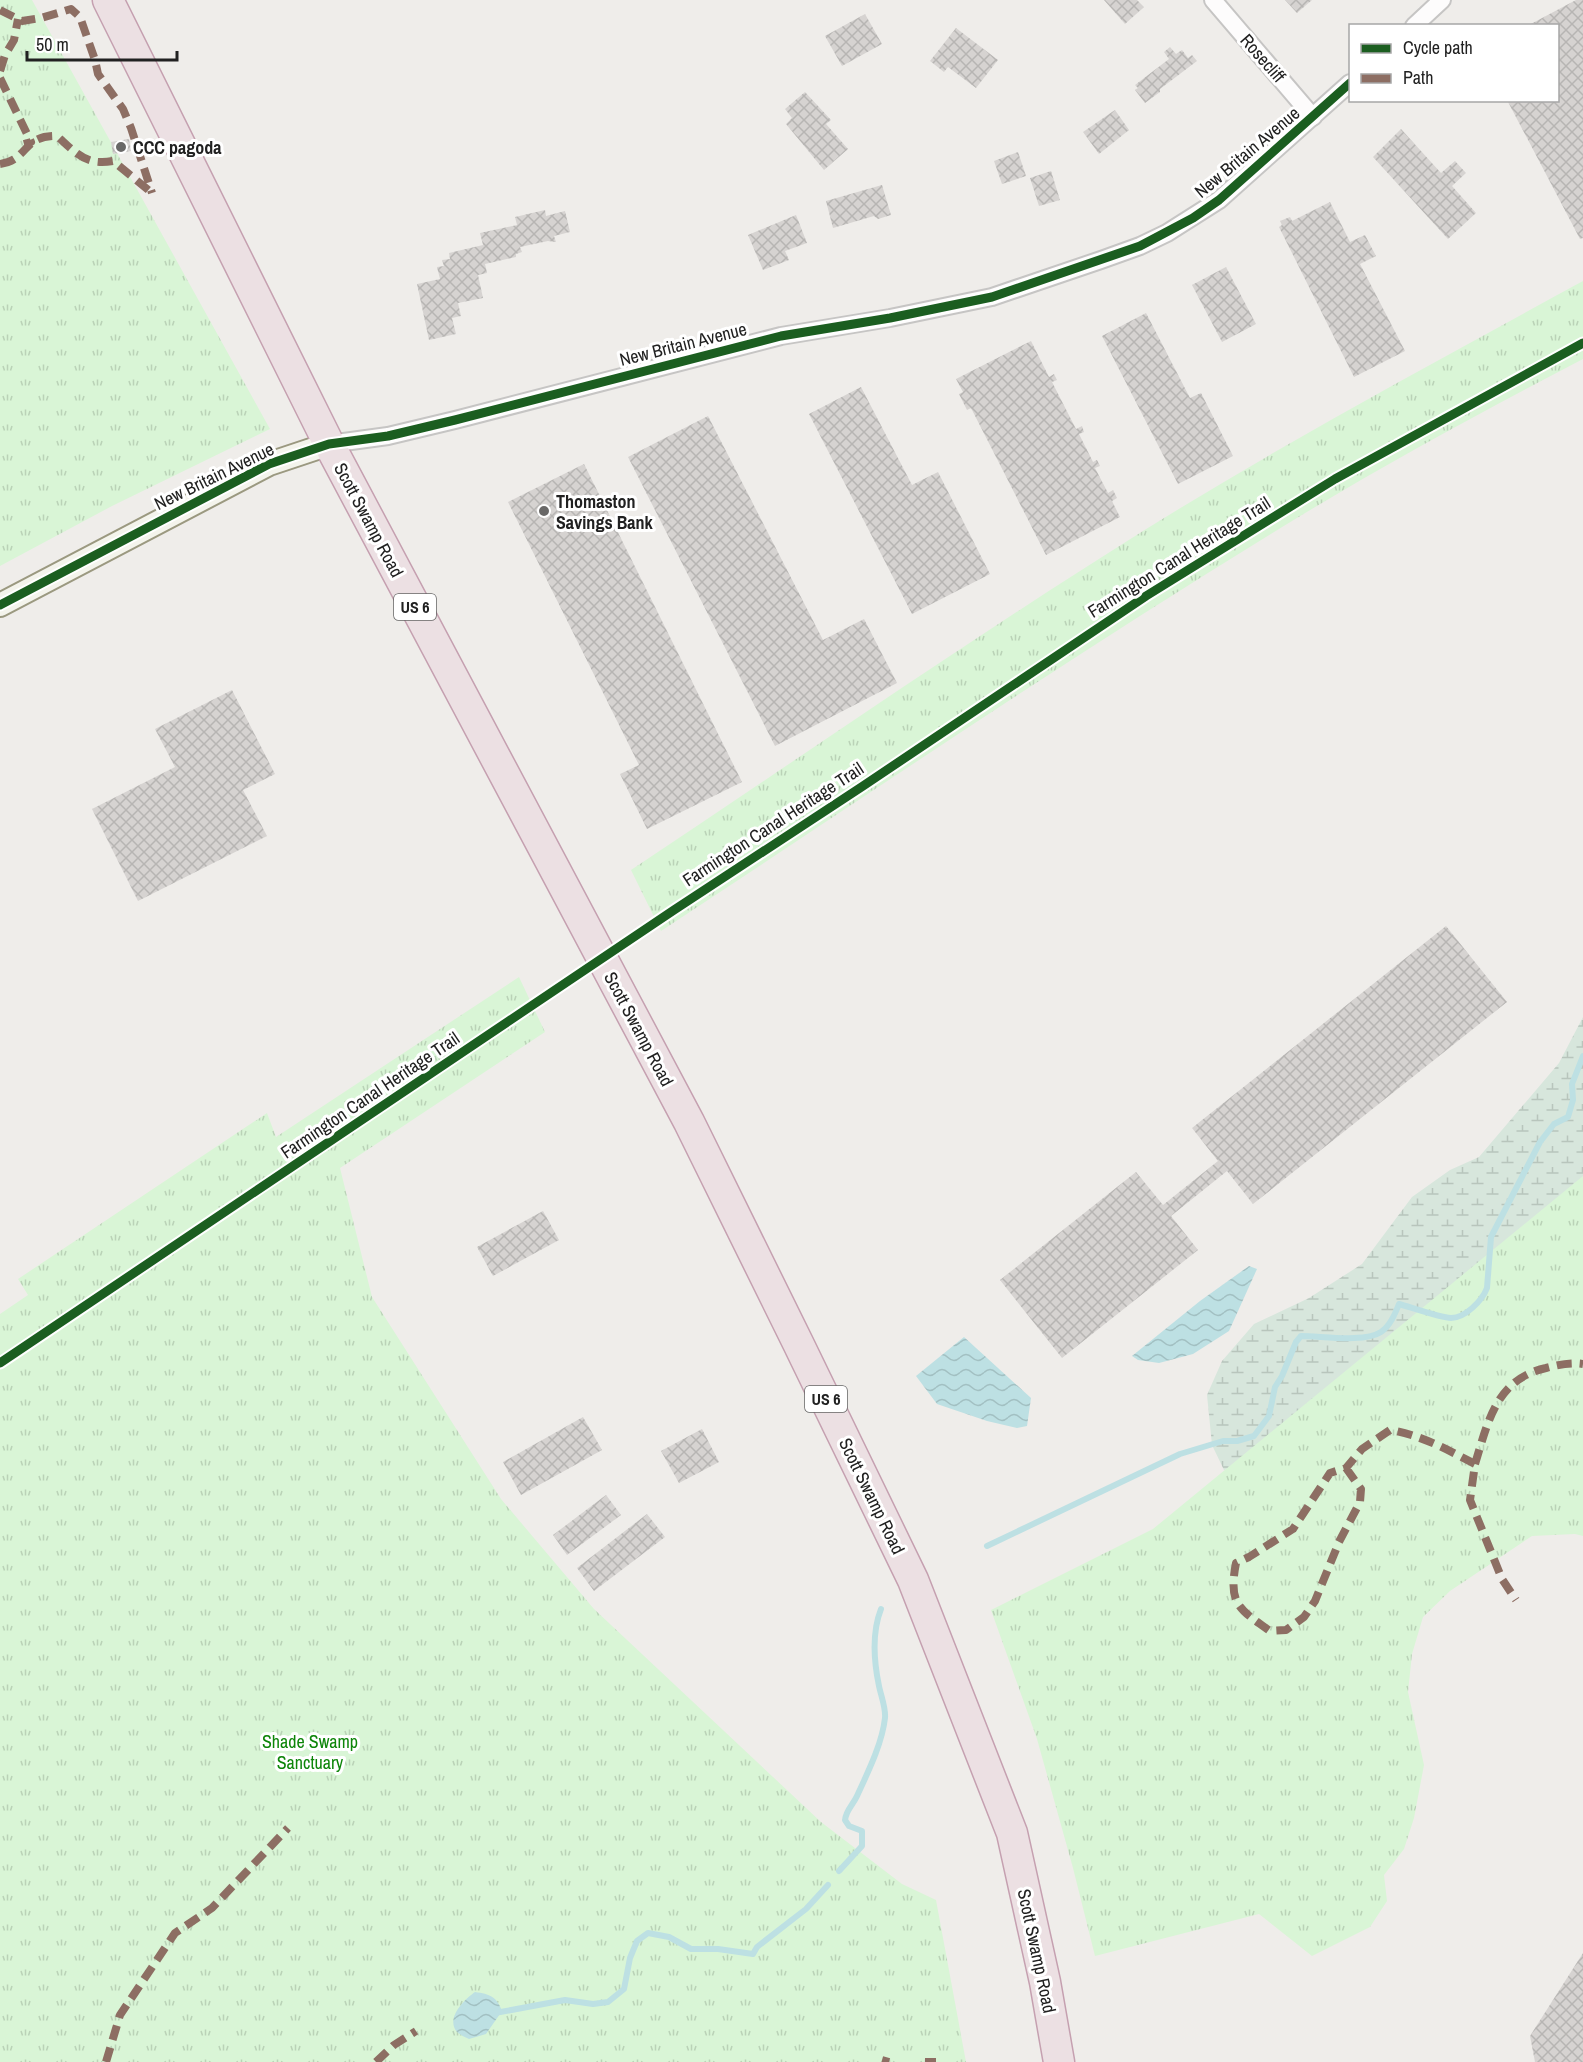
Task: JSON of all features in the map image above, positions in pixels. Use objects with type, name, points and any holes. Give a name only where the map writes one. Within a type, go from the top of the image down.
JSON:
[{"type":"highway","name":"Scott Swamp Road","points":[[108,0],[329,444],[689,1122],[913,1580],[1012,1833],[1045,1982],[1059,2062]]},
{"type":"street","name":"Rosecliff","points":[[1213,0],[1313,117]]},
{"type":"street","points":[[1416,24],[1442,0]]},
{"type":"street","name":"New Britain Avenue","points":[[0,605],[269,464],[329,444],[388,436],[444,423],[781,336],[891,318],[1011,291],[1135,248],[1193,218],[1235,188],[1349,84]]},
{"type":"green space","points":[[0,0],[32,0],[270,429],[112,506],[0,566]]},
{"type":"green space","points":[[1583,281],[1583,359],[1400,458],[1212,570],[1054,671],[661,931],[631,870],[949,656],[1143,531],[1306,434]]},
{"type":"green space","name":"Shade Swamp Sanctuary","points":[[519,977],[545,1032],[340,1168],[372,1297],[501,1499],[594,1609],[821,1822],[902,1884],[936,1900],[966,2062],[0,2062],[0,1314],[28,1295],[18,1279],[267,1113],[276,1137]]},
{"type":"green space","points":[[1583,1017],[1583,1339],[1224,1470],[1212,1445],[1207,1395],[1222,1361],[1254,1324],[1309,1298],[1362,1264],[1412,1197],[1450,1170],[1479,1157],[1559,1063]]},
{"type":"green space","points":[[1583,1176],[1583,1536],[1575,1534],[1532,1536],[1450,1591],[1423,1617],[1412,1654],[1408,1692],[1424,1765],[1414,1818],[1404,1849],[1384,1875],[1387,1901],[1370,1927],[1312,1956],[1259,1914],[1095,1956],[1037,1739],[991,1610],[1153,1529]]},
{"type":"water","points":[[1249,1266],[1257,1269],[1229,1331],[1193,1354],[1159,1363],[1138,1360],[1132,1356],[1200,1301]]},
{"type":"water","points":[[964,1337],[1031,1398],[1027,1426],[1017,1428],[987,1421],[937,1404],[916,1376]]},
{"type":"water","points":[[475,1992],[492,1997],[498,2002],[502,2011],[486,2034],[469,2039],[457,2032],[453,2021],[458,2009]]},
{"type":"building","points":[[1104,0],[1137,0],[1144,7],[1125,24]]},
{"type":"building","points":[[1285,0],[1312,0],[1297,13]]},
{"type":"building","points":[[1576,0],[1583,0],[1583,238],[1580,239],[1508,102],[1559,102],[1559,24],[1531,24]]},
{"type":"building","points":[[865,14],[882,44],[842,66],[825,36]]},
{"type":"building","points":[[956,28],[998,60],[976,88],[948,67],[944,72],[930,61]]},
{"type":"building","points":[[1170,47],[1176,54],[1182,50],[1188,58],[1192,55],[1197,61],[1145,103],[1135,90],[1138,88],[1135,85],[1169,59],[1164,52]]},
{"type":"building","points":[[805,92],[831,120],[826,124],[848,149],[824,170],[786,124],[792,118],[785,109]]},
{"type":"building","points":[[1115,110],[1129,130],[1099,154],[1083,132]]},
{"type":"building","points":[[1401,129],[1441,173],[1455,161],[1466,173],[1452,186],[1476,213],[1448,239],[1373,157]]},
{"type":"building","name":"CCC pagoda","points":[[129,139],[131,151],[113,154],[111,142]]},
{"type":"building","points":[[1018,152],[1026,176],[1002,184],[994,161]]},
{"type":"building","points":[[1051,171],[1060,200],[1039,206],[1030,178]]},
{"type":"building","points":[[882,185],[891,215],[878,219],[874,216],[833,228],[826,201]]},
{"type":"building","points":[[1330,202],[1350,242],[1365,235],[1376,256],[1360,264],[1405,351],[1354,377],[1279,227],[1282,225],[1280,221],[1290,217],[1292,221]]},
{"type":"building","points":[[545,210],[546,216],[565,211],[570,232],[554,236],[556,242],[548,241],[520,247],[522,252],[516,254],[516,257],[485,264],[487,273],[478,275],[483,298],[458,303],[461,316],[452,318],[456,334],[429,340],[417,284],[440,279],[437,267],[444,266],[442,260],[450,259],[449,253],[483,245],[480,233],[517,225],[515,217]]},
{"type":"building","points":[[796,215],[807,243],[785,251],[789,260],[763,270],[748,235]]},
{"type":"building","points":[[1226,267],[1256,324],[1222,342],[1192,285]]},
{"type":"building","points":[[1146,313],[1190,398],[1201,393],[1233,456],[1178,484],[1102,336]]},
{"type":"building","points":[[1031,341],[1049,377],[1054,374],[1057,380],[1052,382],[1076,429],[1082,426],[1084,432],[1079,434],[1093,462],[1097,460],[1100,466],[1095,468],[1108,493],[1113,490],[1117,498],[1112,501],[1120,517],[1046,555],[971,408],[967,410],[959,394],[963,392],[956,379]]},
{"type":"building","points":[[861,387],[912,485],[938,472],[990,574],[912,614],[809,414]]},
{"type":"building","points":[[708,416],[823,640],[864,619],[897,683],[775,746],[628,457]]},
{"type":"building","points":[[584,464],[742,782],[647,829],[620,774],[639,765],[508,502]]},
{"type":"building","points":[[232,690],[275,774],[243,790],[267,836],[138,901],[92,809],[175,767],[155,729]]},
{"type":"building","points":[[1446,926],[1507,1002],[1253,1204],[1227,1171],[1171,1216],[1198,1250],[1062,1358],[1000,1280],[1136,1172],[1163,1205],[1218,1161],[1192,1128]]},
{"type":"building","points":[[543,1211],[559,1240],[493,1276],[477,1247]]},
{"type":"building","points":[[583,1417],[602,1450],[521,1495],[503,1462]]},
{"type":"building","points":[[702,1429],[719,1462],[679,1483],[661,1451]]},
{"type":"building","points":[[606,1495],[621,1515],[567,1555],[553,1535]]},
{"type":"building","points":[[647,1514],[665,1537],[594,1591],[577,1568]]},
{"type":"building","points":[[1583,1953],[1583,2062],[1535,2062],[1530,2036]]},
{"type":"waterway","points":[[987,1546],[1180,1454],[1223,1441],[1237,1441],[1254,1436],[1269,1416],[1275,1387],[1301,1336],[1354,1338],[1374,1335],[1387,1326],[1399,1304],[1446,1318],[1462,1315],[1472,1308],[1487,1288],[1491,1237],[1540,1142],[1554,1124],[1568,1117],[1573,1100],[1572,1084],[1583,1056]]},
{"type":"waterway","points":[[839,1871],[862,1846],[862,1831],[849,1826],[845,1820],[874,1758],[885,1718],[875,1657],[876,1627],[881,1609]]},
{"type":"waterway","points":[[495,2013],[565,2000],[593,2004],[608,2002],[624,1989],[630,1958],[637,1941],[648,1933],[669,1937],[691,1949],[718,1949],[753,1954],[757,1947],[806,1909],[828,1885]]},
{"type":"marked path","points":[[0,10],[22,21],[71,9],[80,17],[98,74],[123,109],[131,128],[152,193]]},
{"type":"marked path","points":[[0,71],[5,55],[14,40],[18,19]]},
{"type":"marked path","points":[[0,78],[31,142],[24,144]]},
{"type":"marked path","points":[[0,164],[16,158],[37,139],[57,136],[76,153],[88,160],[113,161],[152,193]]},
{"type":"marked path","points":[[1475,1464],[1490,1418],[1505,1392],[1529,1374],[1560,1365],[1583,1364]]},
{"type":"marked path","points":[[1346,1468],[1361,1489],[1360,1502],[1339,1542],[1315,1601],[1304,1617],[1286,1630],[1270,1631],[1250,1617],[1235,1597],[1236,1563],[1293,1529],[1330,1473],[1346,1468],[1362,1449],[1390,1430],[1423,1439],[1475,1464],[1470,1500],[1502,1579],[1516,1600]]},
{"type":"marked path","points":[[106,2062],[120,2015],[175,1933],[212,1908],[288,1828]]},
{"type":"marked path","points":[[376,2062],[394,2045],[416,2031]]},
{"type":"marked path","points":[[882,2060],[889,2062]]},
{"type":"marked path","points":[[925,2062],[936,2062]]},
{"type":"cycle path","points":[[0,605],[269,464],[329,444],[388,436],[455,420],[781,336],[890,318],[992,297],[1140,246],[1193,218],[1219,200],[1349,84]]},
{"type":"cycle path","name":"Farmington Canal Heritage Trail","points":[[0,1363],[1146,596],[1335,479],[1583,343]]},
{"type":"place","name":"CCC pagoda","points":[[121,147]]},
{"type":"place","name":"Thomaston Savings Bank","points":[[544,511]]}]
